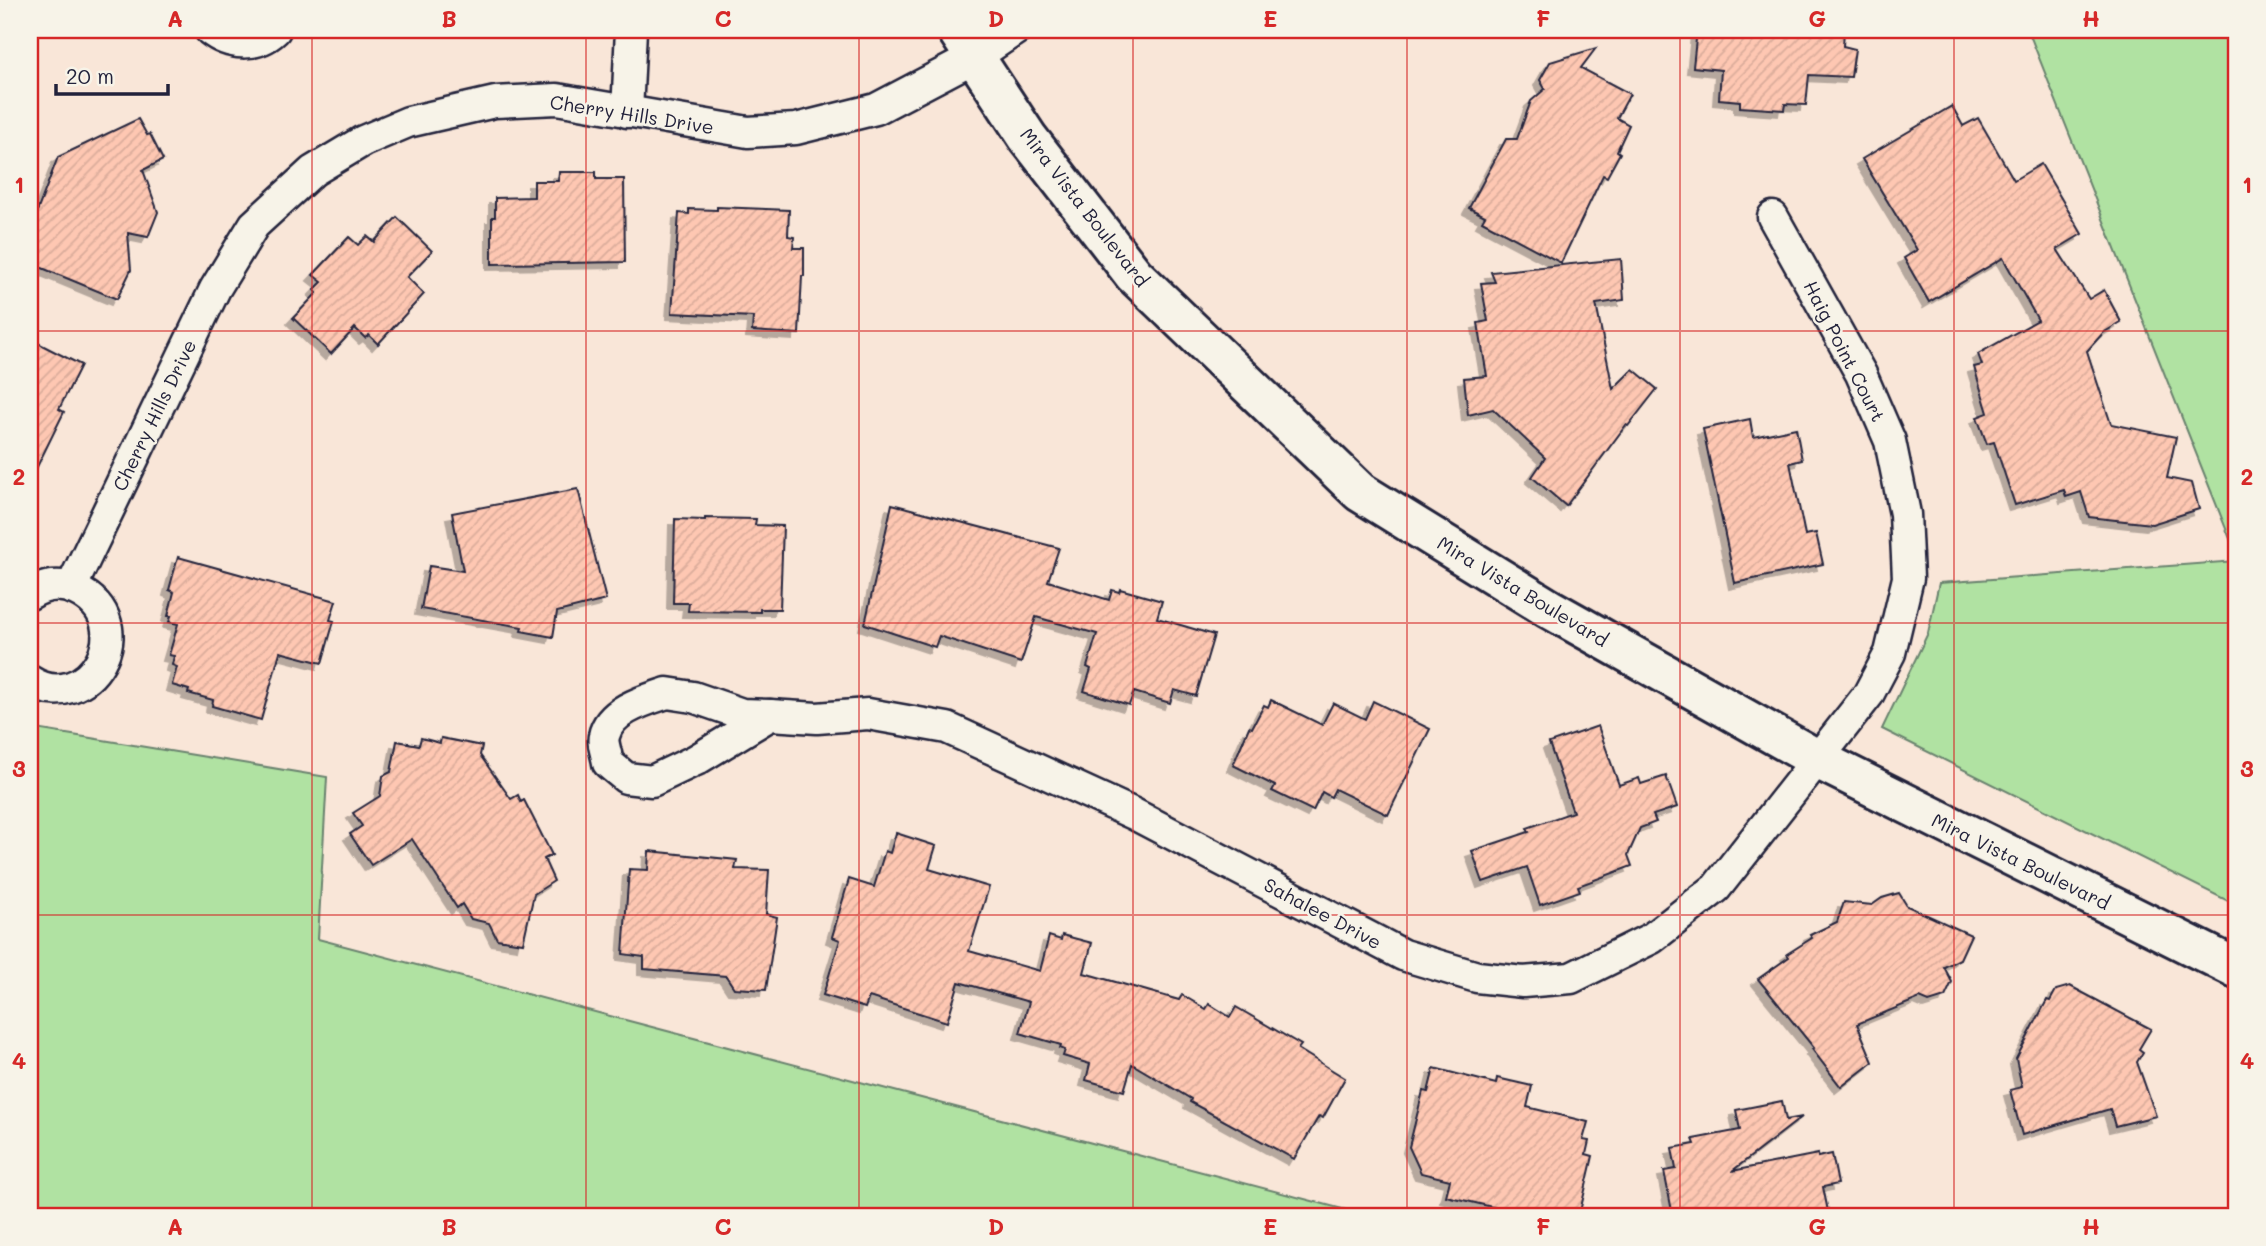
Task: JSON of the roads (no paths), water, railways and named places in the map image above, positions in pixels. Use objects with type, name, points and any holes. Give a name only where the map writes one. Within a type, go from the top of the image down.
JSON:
[{"type":"street","points":[[210,30],[238,44],[266,39],[275,30]]},
{"type":"street","points":[[627,112],[631,30]]},
{"type":"street","name":"Cherry Hills Drive","points":[[71,588],[215,289],[254,225],[313,171],[363,141],[408,122],[495,102],[557,99],[748,132],[796,129],[876,109],[966,43],[1015,30]]},
{"type":"street","name":"Mira Vista Boulevard","points":[[966,43],[1028,138],[1134,275],[1360,492],[1548,608],[1816,759],[2236,968]]},
{"type":"street","name":"Haig Point Court","points":[[1773,217],[1866,386],[1890,441],[1905,514],[1908,578],[1890,653],[1868,695],[1816,759]]},
{"type":"street","points":[[30,594],[54,585],[71,588],[88,596],[105,619],[108,631],[107,649],[91,676],[76,685],[63,688],[46,687],[30,681]]},
{"type":"street","name":"Sahalee Drive","points":[[771,715],[696,760],[652,780],[626,778],[608,763],[603,737],[611,720],[640,702],[667,693],[693,697],[742,714],[771,715],[817,718],[868,714],[947,728],[1134,814],[1403,955],[1477,976],[1523,982],[1571,978],[1652,939],[1716,888],[1816,759]]}]
